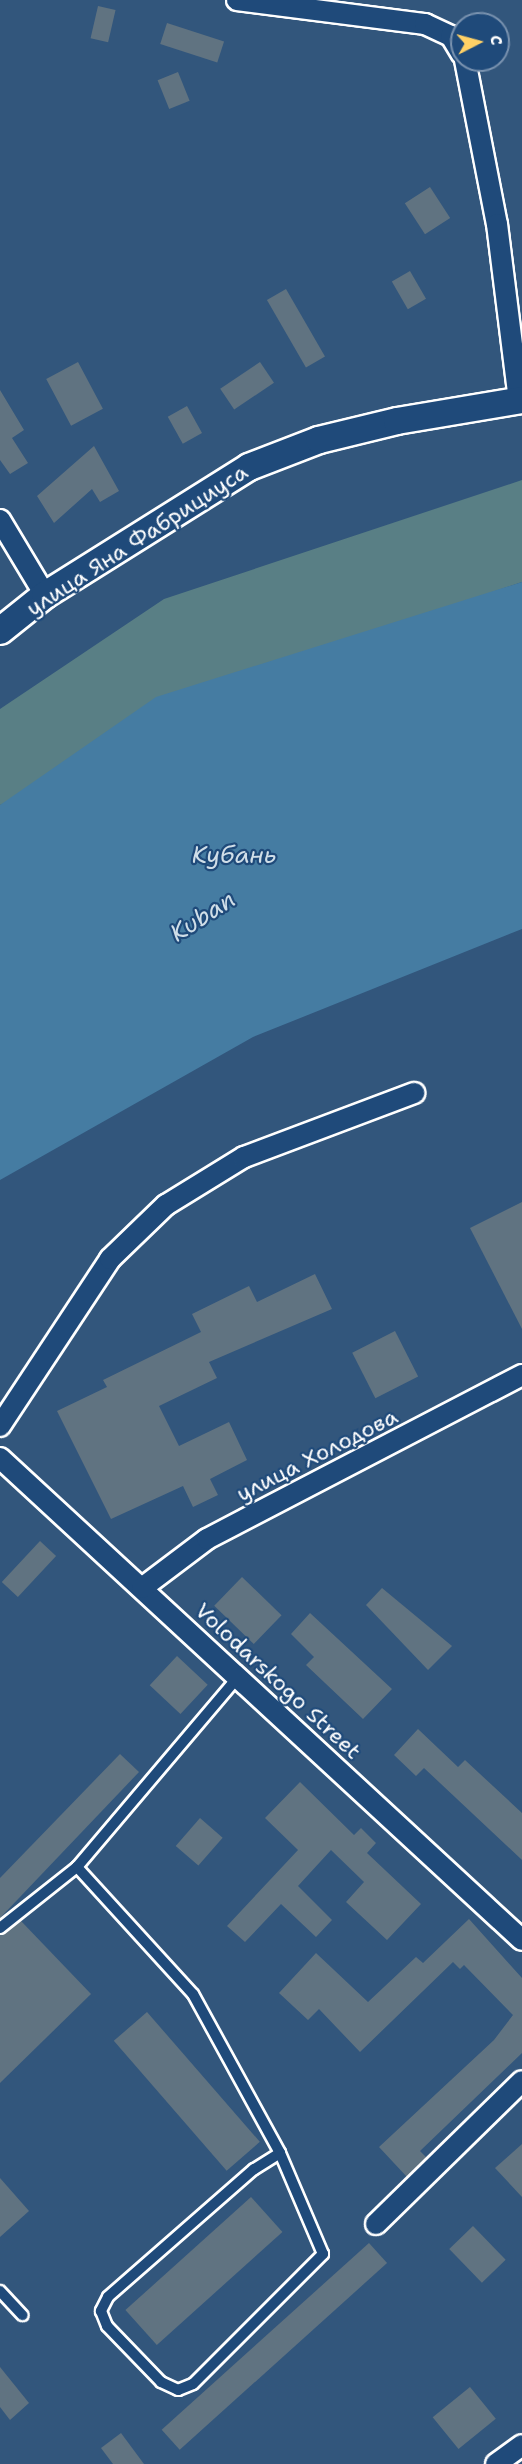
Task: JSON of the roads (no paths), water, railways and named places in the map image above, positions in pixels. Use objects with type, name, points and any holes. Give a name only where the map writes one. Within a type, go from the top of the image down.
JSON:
[{"type":"street","points":[[237,0],[426,24],[450,36]]},
{"type":"street","points":[[467,72],[497,224],[520,400]]},
{"type":"street","name":"улица Яна Фабрициуса","points":[[0,631],[45,595],[249,467],[319,440],[397,421],[520,400]]},
{"type":"street","points":[[0,520],[45,595]]},
{"type":"street","points":[[0,1426],[110,1259],[166,1205],[244,1157],[414,1093]]},
{"type":"street","name":"улица Холодова","points":[[142,1588],[207,1539],[522,1376]]},
{"type":"street","name":"Volodarskogo Street","points":[[2,1464],[142,1588],[522,1940]]},
{"type":"street","points":[[376,2224],[522,2080]]},
{"type":"street","points":[[496,2464],[522,2445]]},
{"type":"lane","points":[[0,1928],[77,1867],[238,1677]]},
{"type":"lane","points":[[77,1867],[193,1994],[280,2153],[323,2254],[193,2384],[178,2390],[161,2382],[107,2326],[101,2312],[108,2297],[254,2169],[280,2153]]},
{"type":"lane","points":[[0,2291],[22,2315]]},
{"type":"water","name":"Кубань","points":[[522,582],[522,929],[253,1037],[0,1180],[0,805],[156,697]]},
{"type":"water label","name":"Kuban","points":[[203,917]]}]
